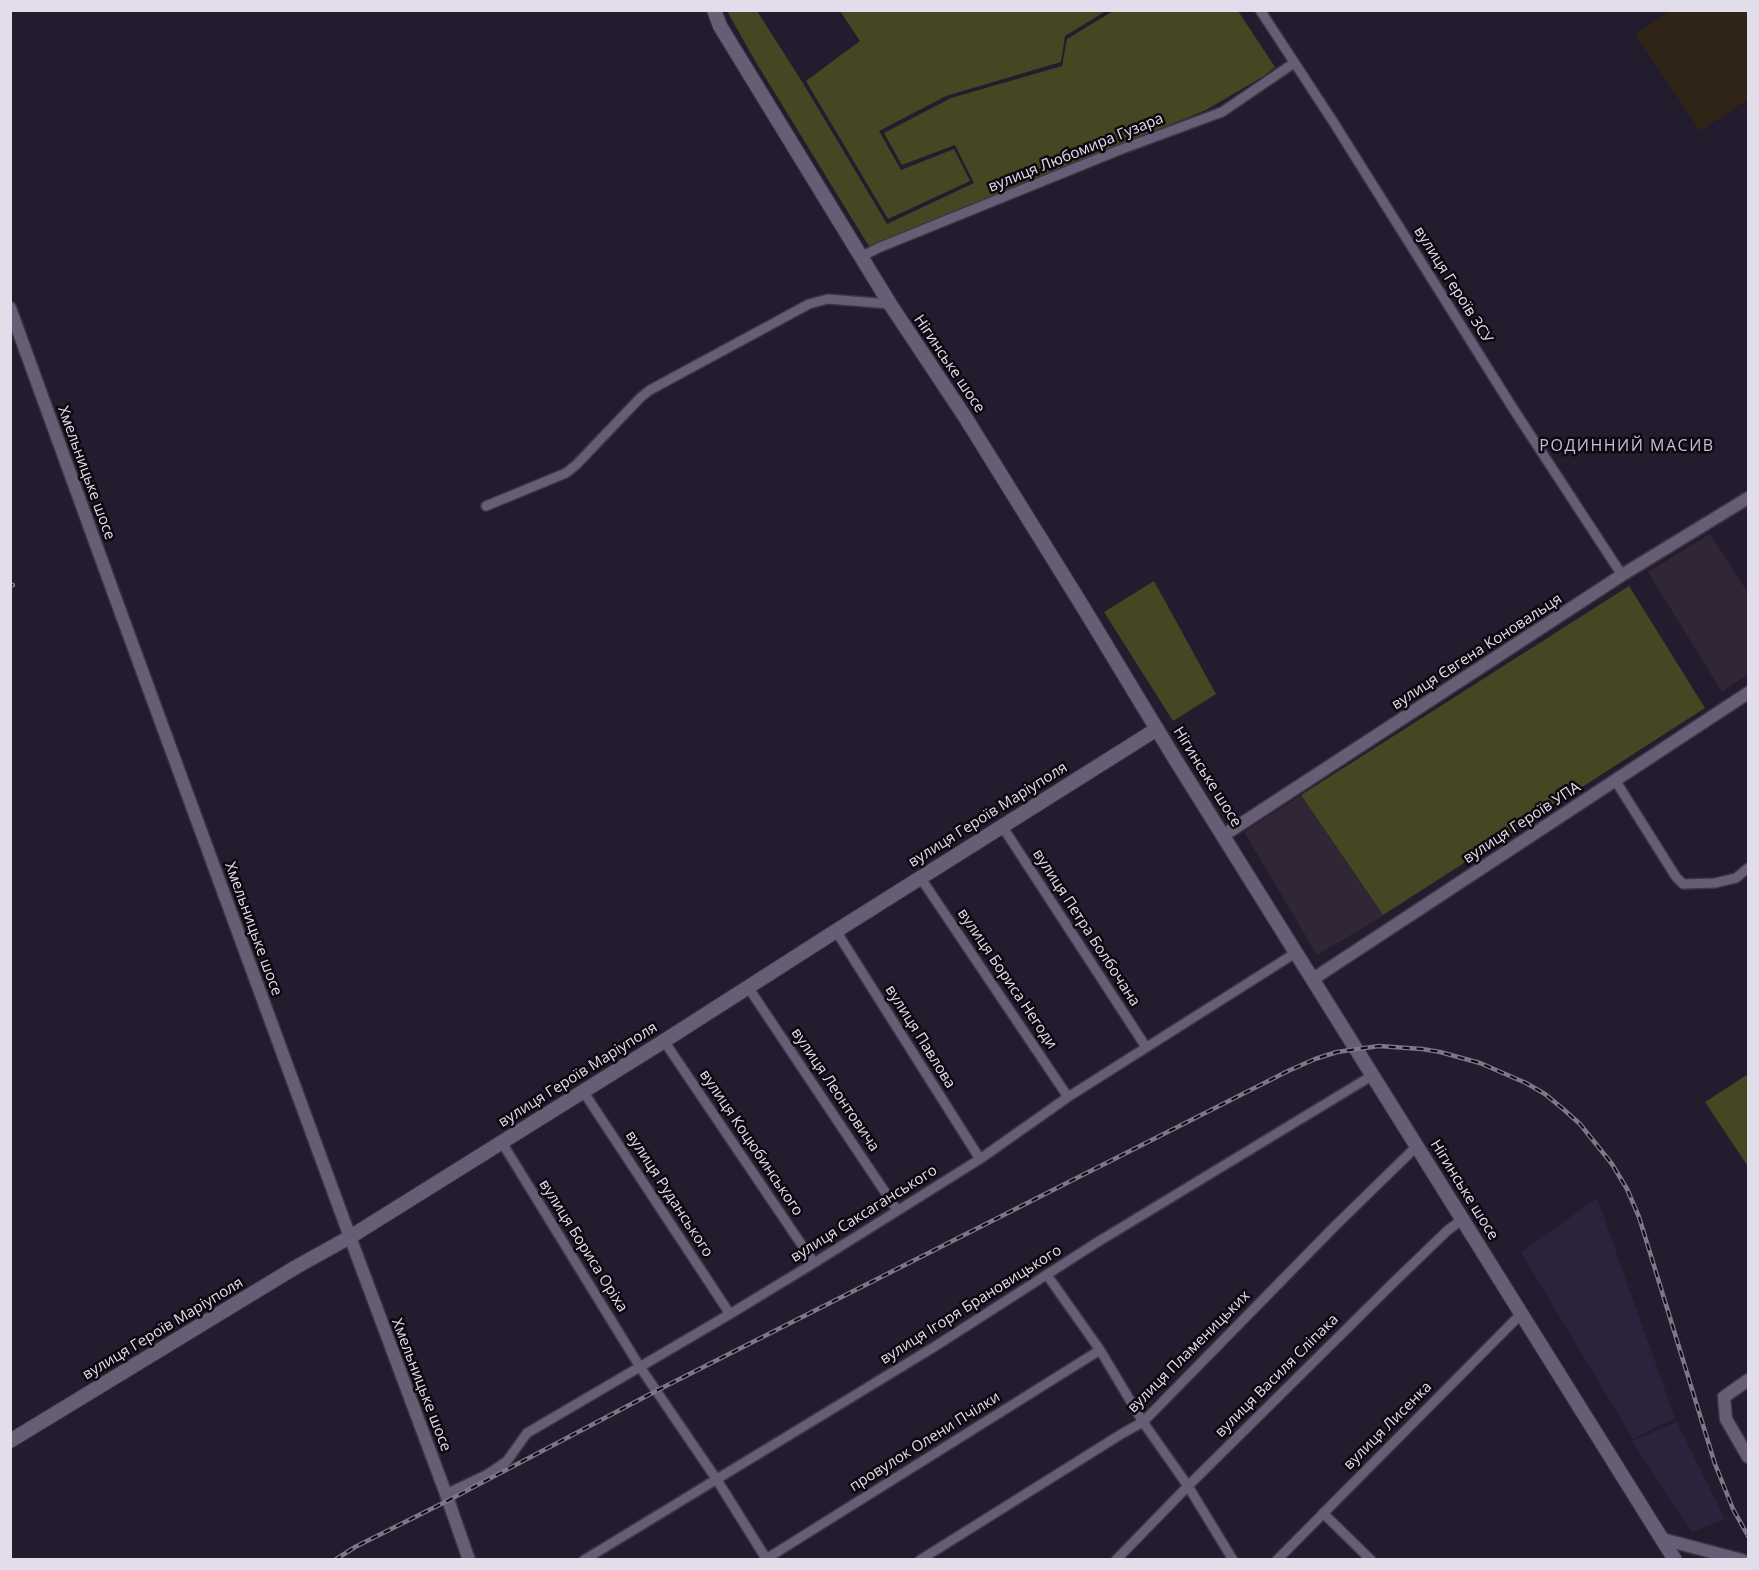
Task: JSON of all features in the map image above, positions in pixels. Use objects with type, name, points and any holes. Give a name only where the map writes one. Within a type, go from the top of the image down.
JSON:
[{"type":"main road","name":"Нігинське шосе","points":[[714,10],[720,26],[890,304],[967,420],[1675,1560]]},
{"type":"main road","name":"вулиця Героїв Маріуполя","points":[[10,1441],[286,1273],[350,1237],[1157,729]]},
{"type":"street","name":"вулиця Героїв ЗСУ","points":[[1260,10],[1334,123],[1514,410],[1622,575]]},
{"type":"street","name":"вулиця Любомира Гузара","points":[[861,257],[878,248],[1122,149],[1222,112],[1294,63]]},
{"type":"street","points":[[486,506],[566,473],[650,390],[809,304],[828,299],[890,304]]},
{"type":"street","name":"Хмельницьке шосе","points":[[10,308],[469,1560]]},
{"type":"street","name":"вулиця Євгена Коновальця","points":[[1224,836],[1622,575],[1749,498]]},
{"type":"street","name":"вулиця Героїв УПА","points":[[1313,979],[1749,693]]},
{"type":"street","points":[[1615,780],[1676,877],[1683,884],[1715,883],[1736,878],[1749,868]]},
{"type":"street","name":"вулиця Петра Болбочана","points":[[1002,826],[1146,1047]]},
{"type":"street","name":"вулиця Бориса Негоди","points":[[920,877],[1068,1097]]},
{"type":"street","name":"вулиця Павлова","points":[[836,931],[980,1159]]},
{"type":"street","name":"вулиця Саксаганського","points":[[446,1494],[488,1474],[507,1461],[527,1433],[814,1263],[980,1159],[1068,1097],[1297,952]]},
{"type":"street","name":"вулиця Леонтовича","points":[[748,987],[897,1210]]},
{"type":"street","name":"вулиця Коцюбинського","points":[[664,1041],[814,1263]]},
{"type":"street","name":"вулиця Ігоря Брановицького","points":[[584,1560],[934,1347],[1373,1075]]},
{"type":"street","name":"вулиця Руданського","points":[[583,1091],[730,1314]]},
{"type":"street","name":"вулиця Бориса Оріха","points":[[501,1141],[640,1367],[717,1480]]},
{"type":"street","name":"вулиця Пламеницьких","points":[[920,1560],[1143,1422],[1336,1225],[1417,1146]]},
{"type":"street","name":"вулиця Василя Сліпака","points":[[1116,1560],[1393,1283],[1448,1230],[1463,1219]]},
{"type":"street","points":[[1047,1275],[1100,1350],[1143,1422],[1188,1486],[1233,1560]]},
{"type":"street","name":"вулиця Лисенка","points":[[1277,1560],[1521,1314]]},
{"type":"street","name":"провулок Олени Пчілки","points":[[766,1559],[1100,1350]]},
{"type":"street","points":[[1749,1380],[1724,1397],[1726,1419],[1749,1457]]},
{"type":"street","points":[[717,1480],[766,1559]]},
{"type":"street","points":[[1323,1513],[1371,1560]]},
{"type":"street","points":[[1662,1539],[1742,1560]]},
{"type":"street","points":[[1707,1560],[1719,1554]]},
{"type":"shaded area","points":[[1670,11],[1748,11],[1748,99],[1700,131],[1635,34]]},
{"type":"shaded area","points":[[1710,534],[1748,593],[1748,674],[1722,692],[1648,572]]},
{"type":"shaded area","points":[[1301,795],[1383,916],[1317,955],[1244,832]]},
{"type":"shaded area","points":[[1597,1198],[1675,1418],[1633,1439],[1521,1252]]},
{"type":"shaded area","points":[[1677,1422],[1725,1519],[1692,1532],[1632,1441]]},
{"type":"green space","points":[[727,11],[757,11],[887,224],[974,183],[955,145],[902,165],[884,133],[951,98],[1062,66],[1067,39],[1113,11],[1238,11],[1275,67],[1264,76],[1206,110],[870,248]]},
{"type":"green space","points":[[840,11],[1106,11],[1065,36],[1061,62],[946,96],[879,131],[901,170],[954,149],[970,181],[888,219],[806,81],[860,41]]},
{"type":"green space","points":[[1154,581],[1216,694],[1173,721],[1104,612]]},
{"type":"green space","points":[[1629,586],[1705,708],[1383,915],[1301,795]]},
{"type":"green space","points":[[1748,1074],[1748,1164],[1747,1165],[1705,1102]]},
{"type":"railway","points":[[335,1560],[355,1547],[656,1391],[1288,1071],[1337,1052],[1379,1046],[1440,1052],[1480,1063],[1526,1083],[1545,1094],[1580,1124],[1612,1164],[1627,1189],[1639,1217],[1715,1464],[1733,1509],[1748,1536]]},
{"type":"district","name":"РОДИННИЙ МАСИВ","points":[[1627,446]]}]
